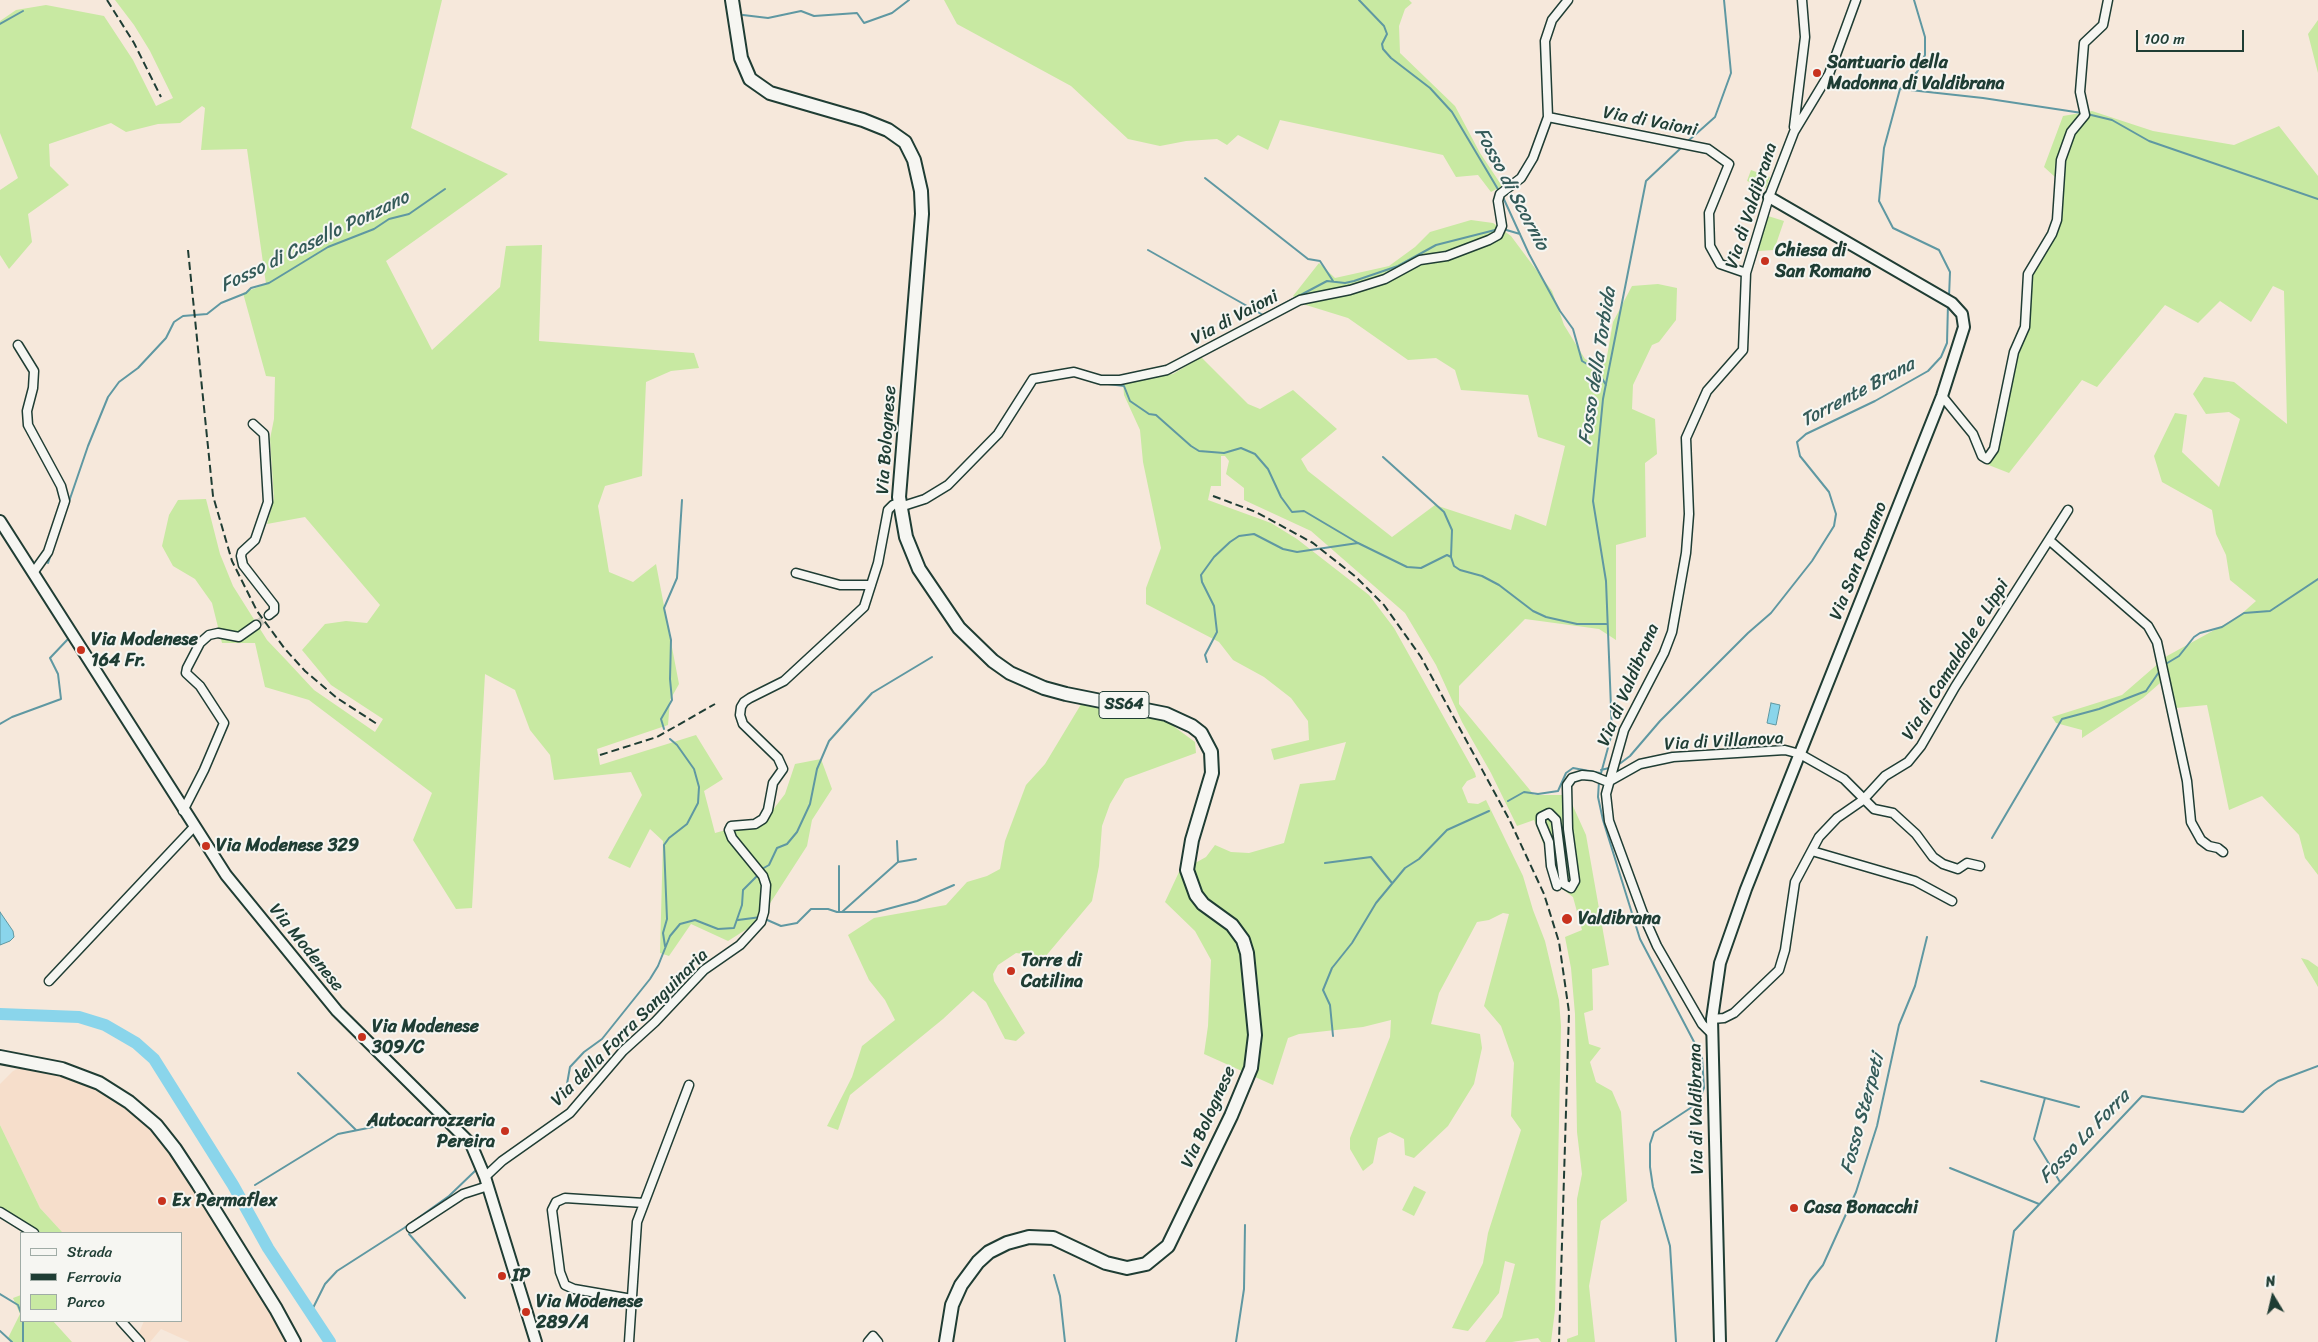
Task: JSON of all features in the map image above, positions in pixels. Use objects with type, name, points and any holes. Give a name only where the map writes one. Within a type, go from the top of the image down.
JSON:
[{"type":"main road","name":"Via Bolognese","points":[[732,0],[741,58],[747,72],[755,83],[763,90],[781,98],[863,120],[888,130],[905,142],[914,160],[921,190],[922,214],[900,505],[906,537],[926,581],[959,628],[993,661],[1010,673],[1044,688],[1166,714],[1192,726],[1201,733],[1211,752],[1212,773],[1192,840],[1187,870],[1196,896],[1203,904],[1232,926],[1243,940],[1247,953],[1254,1014],[1254,1049],[1246,1082],[1173,1238],[1162,1252],[1146,1264],[1127,1268],[1106,1263],[1053,1238],[1029,1236],[1008,1242],[990,1252],[978,1262],[961,1285],[952,1306],[946,1342]]},
{"type":"main road","points":[[0,1057],[62,1069],[99,1083],[129,1102],[156,1125],[198,1184],[276,1309],[294,1342]]},
{"type":"street","name":"Via di Vaioni","points":[[900,505],[925,499],[948,485],[998,434],[1033,379],[1074,372],[1101,380],[1120,380],[1167,370],[1300,300],[1350,290],[1386,279],[1420,260],[1447,256],[1498,235],[1502,226],[1498,201],[1500,194],[1521,178],[1533,158],[1548,117],[1544,41],[1552,20],[1568,0]]},
{"type":"street","name":"Via di Valdibrana","points":[[1794,132],[1805,37],[1802,0]]},
{"type":"street","name":"Via di Valdibrana","points":[[1720,1342],[1712,1034],[1700,1021],[1657,946],[1645,920],[1610,821],[1606,794],[1624,730],[1671,636],[1686,554],[1690,514],[1686,438],[1707,391],[1743,350],[1746,273],[1769,197],[1794,132],[1830,74],[1856,0]]},
{"type":"street","points":[[1942,396],[1974,434],[1982,456],[1987,459],[1994,450],[2014,352],[2025,327],[2028,274],[2050,238],[2057,220],[2061,160],[2071,132],[2085,115],[2080,77],[2084,43],[2103,25],[2108,0]]},
{"type":"street","name":"Via di Vaioni","points":[[1548,117],[1708,149],[1729,164],[1709,214],[1710,246],[1720,264],[1746,273]]},
{"type":"street","name":"Via San Romano","points":[[1712,1034],[1717,978],[1726,944],[1942,396],[1964,327],[1962,314],[1952,303],[1769,197]]},
{"type":"street","points":[[18,345],[34,371],[33,388],[27,411],[28,425],[61,486],[65,501],[48,552],[33,573]]},
{"type":"street","points":[[253,424],[264,434],[268,502],[255,540],[242,552],[241,556],[243,565],[274,605],[274,611],[269,615]]},
{"type":"street","name":"Via della Forra Sanguinaria","points":[[487,1182],[502,1161],[570,1113],[623,1051],[655,1022],[704,970],[740,945],[762,922],[766,885],[763,876],[732,838],[729,830],[731,826],[755,824],[763,819],[768,810],[773,783],[783,770],[778,758],[743,724],[740,716],[741,707],[750,698],[784,681],[856,617],[864,607],[871,585],[888,510],[893,504],[900,505]]},
{"type":"street","name":"Via di Camaldole e Lippi","points":[[1712,1019],[1728,1017],[1734,1013],[1778,970],[1785,950],[1795,882],[1812,850],[1828,827],[1863,800],[1885,776],[1908,762],[1921,746],[1955,687],[2068,510]]},
{"type":"street","name":"Via Modenese","points":[[0,521],[183,811],[226,875],[327,1000],[468,1140],[487,1182],[536,1342]]},
{"type":"street","points":[[2049,540],[2148,626],[2157,642],[2187,781],[2191,822],[2201,840],[2223,852]]},
{"type":"street","points":[[796,573],[840,585],[871,585]]},
{"type":"street","points":[[183,811],[204,770],[224,723],[200,686],[186,673],[187,668],[206,637],[216,633],[239,636],[256,626]]},
{"type":"street","name":"Via di Villanova","points":[[1608,782],[1640,764],[1673,757],[1785,750],[1800,754],[1844,779],[1863,800],[1876,810],[1889,812],[1897,816],[1916,834],[1933,857],[1943,864],[1958,870],[1967,862],[1980,866]]},
{"type":"street","points":[[1557,886],[1551,866],[1549,842],[1541,823],[1541,817],[1550,813],[1556,820],[1564,884],[1571,888],[1575,881],[1568,829],[1566,789],[1569,782],[1576,776],[1593,776],[1608,782]]},
{"type":"street","points":[[50,981],[194,828]]},
{"type":"street","points":[[1812,850],[1915,881],[1952,901]]},
{"type":"street","points":[[629,1342],[635,1232],[689,1084]]},
{"type":"street","points":[[410,1228],[463,1194],[487,1182]]},
{"type":"street","points":[[632,1300],[574,1289],[565,1285],[560,1272],[552,1210],[556,1202],[564,1198],[644,1203]]},
{"type":"street","points":[[0,1212],[32,1232]]},
{"type":"street","points":[[122,1322],[140,1342]]},
{"type":"street","points":[[868,1342],[873,1336],[878,1342]]},
{"type":"shaded area","points":[[22,1067],[67,1077],[90,1087],[116,1102],[146,1125],[190,1182],[289,1342],[190,1342],[161,1329],[150,1342],[145,1342],[138,1335],[144,1322],[182,1322],[182,1232],[62,1232],[40,1208],[0,1125],[0,1084],[13,1071]]},
{"type":"green space","points":[[115,0],[442,0],[411,128],[508,174],[386,261],[432,350],[500,287],[506,246],[542,245],[539,341],[694,353],[699,368],[671,371],[646,382],[642,476],[605,486],[598,506],[609,572],[633,582],[656,564],[679,684],[670,700],[668,725],[597,749],[600,765],[696,735],[723,779],[704,791],[715,833],[766,819],[785,794],[795,764],[821,759],[832,789],[812,820],[807,846],[758,922],[728,941],[691,924],[669,956],[660,953],[663,841],[650,829],[630,868],[608,858],[642,795],[631,772],[554,780],[550,755],[530,730],[515,690],[485,674],[472,908],[456,909],[413,840],[432,793],[309,700],[265,687],[255,643],[222,643],[212,603],[195,579],[173,566],[162,546],[169,515],[178,500],[206,499],[220,554],[233,586],[267,640],[314,690],[375,732],[383,719],[331,685],[302,650],[325,624],[346,621],[367,623],[380,605],[305,517],[267,524],[274,499],[270,439],[274,419],[275,377],[266,376],[243,293],[266,284],[247,149],[201,150],[205,108],[202,106],[180,123],[158,124],[126,132],[111,123],[49,144],[50,166],[69,185],[28,214],[32,242],[9,269],[0,255],[0,190],[18,178],[0,133],[0,21],[16,10],[46,5],[104,16],[133,60],[156,106],[173,98],[150,51],[134,25]]},
{"type":"green space","points":[[944,0],[1409,0],[1412,3],[1405,9],[1399,26],[1400,53],[1455,106],[1480,153],[1502,186],[1491,192],[1478,175],[1456,177],[1443,155],[1280,120],[1268,150],[1238,135],[1227,145],[1217,139],[1186,141],[1160,146],[1128,139],[1071,86],[957,24]]},
{"type":"green space","points":[[2318,20],[2318,73],[2308,34]]},
{"type":"green space","points":[[2092,111],[2153,131],[2234,145],[2279,126],[2318,176],[2318,875],[2305,858],[2299,835],[2262,796],[2229,810],[2207,705],[2176,708],[2168,676],[2143,698],[2082,738],[2082,730],[2056,723],[2052,717],[2122,695],[2167,656],[2238,617],[2256,601],[2230,580],[2226,555],[2216,534],[2212,510],[2162,482],[2154,456],[2175,413],[2187,415],[2182,452],[2219,487],[2240,419],[2229,412],[2206,414],[2193,394],[2204,377],[2234,382],[2287,424],[2284,291],[2273,286],[2251,322],[2220,301],[2198,323],[2165,305],[2097,387],[2082,380],[2009,473],[1986,464],[1999,447],[2017,358],[2030,324],[2029,294],[2034,272],[2058,223],[2060,189],[2055,177],[2044,167],[2063,116]]},
{"type":"green space","points":[[1751,170],[1770,177],[1766,188],[1747,181]]},
{"type":"green space","points":[[1768,216],[1784,221],[1774,250],[1758,251]]},
{"type":"green space","points":[[1471,220],[1493,223],[1511,236],[1552,291],[1564,325],[1585,359],[1597,364],[1606,362],[1613,322],[1632,286],[1658,284],[1677,288],[1676,320],[1659,342],[1652,345],[1633,385],[1632,409],[1655,419],[1657,454],[1645,463],[1646,537],[1616,545],[1616,640],[1599,629],[1525,619],[1459,686],[1459,704],[1534,795],[1568,795],[1586,835],[1609,965],[1592,969],[1593,1010],[1584,1013],[1589,1044],[1601,1048],[1590,1062],[1596,1082],[1612,1091],[1621,1112],[1627,1201],[1601,1221],[1589,1286],[1595,1342],[1567,1342],[1567,1339],[1578,1335],[1577,1199],[1582,1174],[1577,1132],[1575,1014],[1571,968],[1565,937],[1582,930],[1573,897],[1561,888],[1534,820],[1517,826],[1491,773],[1462,722],[1436,665],[1405,613],[1311,531],[1244,500],[1244,488],[1226,474],[1229,461],[1225,456],[1221,456],[1221,486],[1211,486],[1208,500],[1271,523],[1297,539],[1369,595],[1394,628],[1475,773],[1476,777],[1467,781],[1462,788],[1468,803],[1478,804],[1486,800],[1523,876],[1545,941],[1559,1000],[1561,1026],[1555,1310],[1551,1342],[1541,1342],[1538,1338],[1512,1342],[1485,1342],[1502,1317],[1515,1264],[1505,1261],[1499,1293],[1468,1331],[1452,1328],[1483,1263],[1488,1233],[1521,1130],[1511,1116],[1514,1063],[1501,1026],[1484,1006],[1509,914],[1503,913],[1489,920],[1477,922],[1439,993],[1431,1024],[1480,1034],[1482,1048],[1474,1084],[1448,1126],[1414,1158],[1405,1155],[1404,1139],[1390,1132],[1378,1138],[1373,1163],[1363,1171],[1350,1149],[1350,1138],[1390,1037],[1391,1020],[1363,1027],[1299,1034],[1288,1038],[1273,1085],[1204,1054],[1208,1026],[1211,960],[1195,931],[1165,902],[1179,872],[1206,857],[1215,845],[1231,852],[1249,853],[1284,843],[1300,784],[1335,780],[1346,742],[1274,760],[1271,749],[1309,740],[1308,721],[1291,698],[1264,677],[1233,660],[1219,642],[1146,604],[1146,588],[1161,548],[1143,462],[1140,430],[1124,395],[1123,382],[1173,374],[1201,357],[1248,404],[1260,409],[1293,390],[1337,429],[1301,459],[1308,471],[1392,537],[1435,505],[1511,530],[1515,514],[1546,526],[1565,446],[1538,437],[1528,395],[1461,390],[1455,370],[1436,358],[1408,360],[1348,318],[1306,305],[1293,296],[1319,263],[1335,278],[1389,266],[1415,247],[1430,232]]},
{"type":"green space","points":[[1083,701],[1157,714],[1195,742],[1196,753],[1125,779],[1110,804],[1102,826],[1099,866],[1092,901],[1045,957],[1016,953],[998,965],[993,974],[994,981],[1025,1033],[1016,1041],[1005,1039],[986,1002],[973,991],[943,1019],[850,1095],[838,1130],[827,1126],[852,1077],[862,1046],[895,1020],[885,1000],[869,980],[848,935],[874,918],[946,905],[967,882],[987,876],[1000,869],[1005,841],[1026,785],[1045,764]]},
{"type":"green space","points":[[2301,958],[2308,960],[2318,967],[2318,987]]},
{"type":"green space","points":[[0,1125],[40,1208],[62,1232],[34,1232],[0,1211]]},
{"type":"green space","points":[[1414,1186],[1426,1192],[1414,1216],[1402,1210]]},
{"type":"green space","points":[[20,1295],[20,1314],[13,1298]]},
{"type":"green space","points":[[20,1314],[20,1322],[54,1322],[72,1342],[12,1342],[8,1338]]},
{"type":"water","points":[[1771,703],[1780,705],[1776,725],[1767,723]]},
{"type":"water","points":[[0,912],[13,931],[14,937],[0,945]]},
{"type":"waterway","points":[[743,15],[768,18],[801,11],[814,16],[857,13],[864,23],[892,13],[909,0]]},
{"type":"waterway","name":"Fosso di Scornio","points":[[1359,0],[1384,26],[1387,34],[1382,44],[1383,49],[1391,58],[1430,88],[1452,112],[1499,191]]},
{"type":"waterway","name":"Fosso della Torbida","points":[[1687,142],[1715,117],[1731,73],[1724,0]]},
{"type":"waterway","name":"Torrente Brana","points":[[1914,0],[1925,37],[1925,55],[1917,72],[1900,89],[1884,148],[1879,201],[1893,228],[1939,250],[1950,272],[1949,297]]},
{"type":"waterway","points":[[0,24],[23,11]]},
{"type":"waterway","points":[[1901,89],[1983,98],[2082,113]]},
{"type":"waterway","points":[[2087,114],[2112,120],[2149,141],[2318,199]]},
{"type":"waterway","name":"Fosso della Torbida","points":[[1600,777],[1612,733],[1606,581],[1593,501],[1603,399],[1646,181],[1682,147]]},
{"type":"waterway","points":[[1205,178],[1308,259],[1320,261],[1333,281]]},
{"type":"waterway","name":"Fosso di Casello Ponzano","points":[[48,563],[88,446],[108,397],[119,382],[138,368],[166,338],[174,322],[183,316],[207,314],[221,303],[246,293],[251,288],[269,283],[328,247],[374,229],[389,219],[409,214],[445,189]]},
{"type":"waterway","name":"Fosso di Scornio","points":[[1502,195],[1529,254],[1560,311],[1573,329],[1582,361],[1597,370],[1606,385]]},
{"type":"waterway","points":[[1148,250],[1263,315],[1327,281],[1345,283],[1354,281],[1398,266],[1436,245],[1499,229]]},
{"type":"waterway","points":[[1503,229],[1520,234]]},
{"type":"waterway","name":"Torrente Brana","points":[[1618,765],[1630,756],[1660,721],[1748,633],[1771,613],[1812,561],[1834,526],[1836,514],[1829,492],[1800,456],[1797,442],[1806,434],[1875,401],[1928,371],[1941,357],[1947,343],[1948,304]]},
{"type":"waterway","points":[[1108,384],[1124,386],[1130,401],[1149,414],[1156,415],[1199,451],[1224,453],[1241,448],[1255,454],[1268,469],[1281,497],[1292,512],[1304,511],[1358,543],[1407,567],[1421,568],[1447,555],[1451,557]]},
{"type":"waterway","points":[[1383,457],[1444,512],[1452,530],[1451,557],[1454,566],[1460,570],[1482,576],[1499,585],[1533,611],[1546,617],[1577,624],[1606,624]]},
{"type":"waterway","points":[[664,729],[661,719],[672,700],[670,679],[671,640],[664,608],[677,578],[682,500]]},
{"type":"waterway","points":[[1207,662],[1205,655],[1217,632],[1214,606],[1202,582],[1201,575],[1214,557],[1230,542],[1239,536],[1254,534],[1283,549],[1297,552],[1358,543]]},
{"type":"waterway","name":"Fosso Sterpeti","points":[[2164,665],[2179,656],[2194,637],[2200,633],[2222,627],[2244,613],[2270,611],[2318,579]]},
{"type":"waterway","name":"Fosso di Casello Ponzano","points":[[0,724],[12,717],[61,699],[58,674],[50,658],[69,638]]},
{"type":"waterway","points":[[762,869],[769,865],[777,848],[787,844],[797,832],[810,804],[817,769],[829,741],[872,693],[932,657]]},
{"type":"waterway","name":"Fosso Sterpeti","points":[[1992,838],[2062,719],[2099,709],[2146,691],[2161,669]]},
{"type":"waterway","points":[[665,946],[663,933],[667,919],[664,845],[669,838],[687,824],[698,803],[699,787],[694,769],[677,745],[670,739]]},
{"type":"waterway","points":[[1508,801],[1524,792],[1538,794],[1558,791],[1566,773],[1573,768],[1600,773]]},
{"type":"waterway","name":"Fosso della Torbida","points":[[1601,770],[1609,768]]},
{"type":"waterway","name":"Torrente Brana","points":[[1599,781],[1598,797],[1603,820],[1640,939],[1702,1057],[1704,1088],[1698,1103],[1654,1132],[1650,1144],[1650,1167],[1653,1187],[1670,1246],[1676,1342]]},
{"type":"waterway","points":[[1333,1036],[1330,1005],[1323,990],[1332,968],[1352,943],[1376,903],[1405,868],[1419,859],[1447,830],[1489,811]]},
{"type":"waterway","points":[[897,841],[898,862]]},
{"type":"waterway","points":[[1325,863],[1371,857],[1392,883]]},
{"type":"waterway","points":[[842,912],[898,862],[916,859]]},
{"type":"waterway","points":[[839,866],[839,912]]},
{"type":"waterway","points":[[567,1084],[570,1067],[584,1052],[602,1039],[650,979],[658,966],[670,936],[680,924],[695,920],[718,929],[734,928],[742,905],[743,890],[758,875]]},
{"type":"waterway","points":[[765,919],[781,926],[797,923],[811,909],[828,909],[837,912],[876,912],[917,901],[954,885]]},
{"type":"waterway","points":[[738,920],[761,917]]},
{"type":"waterway","name":"Fosso Sterpeti","points":[[1776,1342],[1810,1281],[1823,1265],[1856,1192],[1877,1126],[1899,1025],[1915,986],[1927,937]]},
{"type":"waterway","points":[[0,1014],[79,1017],[105,1025],[136,1043],[154,1059],[233,1185],[268,1248],[330,1342]]},
{"type":"waterway","name":"Fosso La Forra","points":[[1996,1342],[2014,1231],[2142,1096],[2243,1112],[2264,1091],[2278,1081],[2318,1066]]},
{"type":"waterway","points":[[298,1073],[356,1130]]},
{"type":"waterway","points":[[1981,1081],[2079,1107]]},
{"type":"waterway","points":[[2045,1098],[2034,1139],[2060,1182]]},
{"type":"waterway","points":[[255,1185],[338,1134],[403,1121]]},
{"type":"waterway","points":[[1950,1168],[2039,1204]]},
{"type":"waterway","points":[[310,1314],[325,1284],[337,1271],[404,1228],[449,1196],[476,1170]]},
{"type":"waterway","points":[[1236,1342],[1244,1289],[1245,1225]]},
{"type":"waterway","points":[[409,1234],[465,1298]]},
{"type":"waterway","points":[[1054,1275],[1060,1296],[1065,1342]]},
{"type":"waterway","points":[[0,1294],[18,1305],[20,1310]]},
{"type":"waterway","points":[[23,1322],[23,1342]]},
{"type":"waterway","points":[[0,1331],[12,1342]]},
{"type":"tunnel","points":[[256,625],[269,615]]},
{"type":"railway","points":[[107,0],[134,43],[161,97]]},
{"type":"railway","points":[[188,250],[213,496],[232,561],[257,611],[285,649],[305,671],[337,698],[377,724]]},
{"type":"railway","points":[[1213,496],[1256,512],[1313,543],[1356,577],[1384,605],[1421,657],[1510,821],[1544,894],[1559,942],[1569,1012],[1559,1342]]},
{"type":"railway","points":[[600,755],[657,737],[715,704]]},
{"type":"place","name":"Santuario della Madonna di Valdibrana","points":[[1817,73]]},
{"type":"place","name":"Chiesa di San Romano","points":[[1765,261]]},
{"type":"place","name":"Via Modenese 164 Fr.","points":[[81,650]]},
{"type":"place","name":"Via Modenese 329","points":[[206,846]]},
{"type":"place","name":"Valdibrana","points":[[1567,919]]},
{"type":"place","name":"Torre di Catilina","points":[[1011,971]]},
{"type":"place","name":"Via Modenese 309/C","points":[[362,1037]]},
{"type":"place","name":"Autocarrozzeria Pereira","points":[[505,1131]]},
{"type":"place","name":"Ex Permaflex","points":[[162,1201]]},
{"type":"place","name":"Casa Bonacchi","points":[[1794,1208]]},
{"type":"place","name":"IP","points":[[502,1276]]},
{"type":"place","name":"Via Modenese 289/A","points":[[526,1312]]}]
